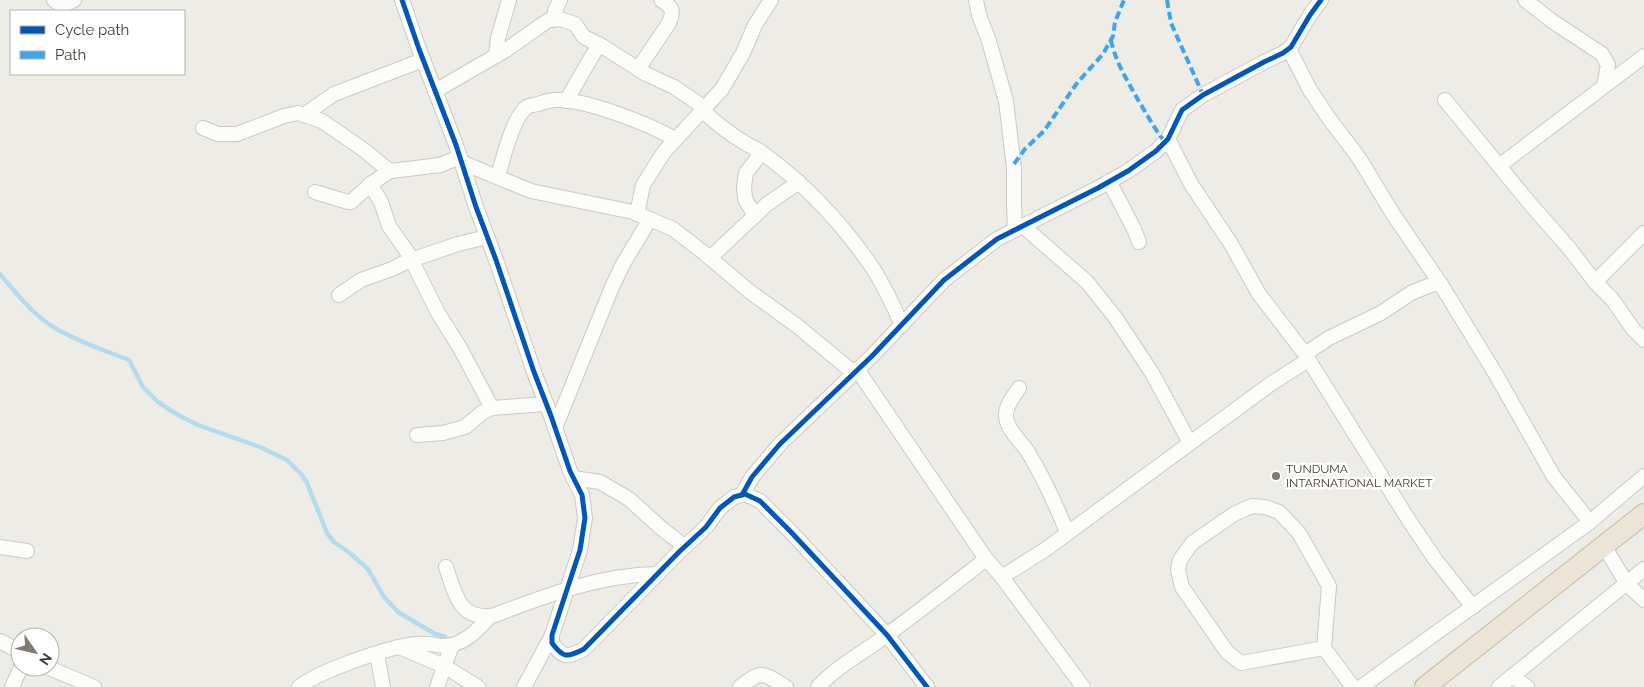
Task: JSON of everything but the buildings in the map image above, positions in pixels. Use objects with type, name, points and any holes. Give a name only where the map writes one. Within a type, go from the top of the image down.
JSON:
[{"type":"highway","points":[[1425,687],[1644,514]]},
{"type":"street","points":[[54,0],[63,5],[74,0]]},
{"type":"street","points":[[402,0],[461,160],[534,372],[573,478],[582,496],[585,518],[580,550],[552,635],[524,687]]},
{"type":"street","points":[[496,56],[498,38],[509,0]]},
{"type":"street","points":[[553,20],[560,0]]},
{"type":"street","points":[[638,69],[672,16],[672,9],[669,4],[661,0]]},
{"type":"street","points":[[555,428],[643,216],[643,185],[664,152],[722,88],[755,25],[771,0]]},
{"type":"street","points":[[976,0],[1006,101],[1014,168],[1014,204],[1019,228],[1087,282],[1115,317],[1152,374],[1190,443]]},
{"type":"street","points":[[742,495],[752,477],[780,444],[944,280],[997,239],[1110,181],[1156,151],[1168,138],[1182,110],[1218,86],[1289,49],[1321,0]]},
{"type":"street","points":[[1525,0],[1552,21],[1602,54],[1608,65],[1604,86]]},
{"type":"street","points":[[435,92],[496,56],[540,26],[560,19],[575,24],[584,37],[660,81],[674,86],[704,110],[715,122],[760,151],[799,182],[849,236],[873,268],[902,324]]},
{"type":"street","points":[[566,101],[599,44]]},
{"type":"street","points":[[1289,49],[1310,90],[1359,158],[1393,214],[1440,283],[1495,373],[1554,477],[1590,522]]},
{"type":"street","points":[[1499,166],[1644,56]]},
{"type":"street","points":[[304,115],[334,94],[423,60]]},
{"type":"street","points":[[498,177],[508,140],[526,107],[549,100],[593,106],[625,116],[675,139]]},
{"type":"street","points":[[1445,100],[1569,248],[1595,282],[1612,299],[1644,340]]},
{"type":"street","points":[[203,128],[218,134],[237,134],[284,116],[298,113],[322,121],[364,150],[390,171]]},
{"type":"street","points":[[1168,138],[1190,184],[1232,244],[1259,294],[1307,357],[1435,559],[1473,607]]},
{"type":"street","points":[[755,216],[745,199],[744,186],[746,173],[760,151]]},
{"type":"street","points":[[315,192],[348,202],[357,198],[370,184],[390,171],[440,165],[461,160],[531,191],[643,216],[673,229],[749,291],[855,371],[986,559],[1002,577],[1083,687]]},
{"type":"street","points":[[1110,181],[1140,242]]},
{"type":"street","points":[[710,258],[766,205],[799,182]]},
{"type":"street","points":[[370,184],[381,202],[389,226],[412,259],[438,313],[460,348],[492,408]]},
{"type":"street","points":[[1595,282],[1644,233]]},
{"type":"street","points":[[339,295],[361,280],[392,269],[412,259],[487,237]]},
{"type":"street","points":[[1002,577],[1046,549],[1307,357],[1329,338],[1381,313],[1411,294],[1440,283]]},
{"type":"street","points":[[1019,388],[1006,412],[1007,422],[1027,450],[1044,480],[1068,532]]},
{"type":"street","points":[[417,435],[443,433],[465,427],[483,412],[492,408],[546,404]]},
{"type":"street","points":[[1361,687],[1590,522],[1644,476]]},
{"type":"street","points":[[573,478],[600,482],[629,499],[684,546]]},
{"type":"street","points":[[552,635],[552,643],[565,656],[573,655],[584,649],[684,546],[706,527],[720,508],[734,497],[745,494],[760,501],[887,635],[927,687]]},
{"type":"street","points":[[1324,648],[1250,662],[1241,663],[1234,659],[1227,652],[1182,587],[1178,570],[1180,560],[1192,543],[1234,514],[1252,506],[1265,507],[1279,512],[1299,533],[1329,586],[1324,648],[1352,687]]},
{"type":"street","points":[[1604,546],[1627,584],[1644,600]]},
{"type":"street","points":[[0,547],[27,551]]},
{"type":"street","points":[[818,687],[844,664],[887,635],[986,559]]},
{"type":"street","points":[[446,568],[460,604],[472,614],[484,617],[568,588],[635,574],[657,574]]},
{"type":"street","points":[[1499,687],[1644,570]]},
{"type":"street","points":[[299,687],[310,678],[398,647],[428,644],[452,645],[468,638],[490,616]]},
{"type":"street","points":[[437,687],[452,645]]},
{"type":"street","points":[[398,647],[444,666],[474,686]]},
{"type":"street","points":[[377,654],[383,687]]},
{"type":"street","points":[[60,673],[86,685]]},
{"type":"street","points":[[740,687],[753,676],[760,674],[786,687]]},
{"type":"street","points":[[1512,676],[1527,687]]},
{"type":"waterway","points":[[0,274],[25,303],[47,323],[73,338],[129,360],[143,387],[158,402],[178,415],[198,425],[260,447],[287,460],[307,483],[327,533],[334,542],[368,569],[384,597],[398,612],[435,634],[445,637]]},
{"type":"marked path","points":[[1014,164],[1025,149],[1044,131],[1077,83],[1103,54],[1113,36],[1115,22],[1124,0]]},
{"type":"marked path","points":[[1167,0],[1171,23],[1203,95]]},
{"type":"marked path","points":[[1111,40],[1118,63],[1125,77],[1165,142]]},
{"type":"cycle path","points":[[402,0],[456,145],[534,372],[570,471],[582,495],[585,518],[580,550],[552,635],[552,643],[559,652],[566,655],[584,649],[706,527],[720,508],[734,497],[745,494],[760,501],[791,532],[887,635],[927,687]]},
{"type":"cycle path","points":[[742,495],[752,477],[780,444],[872,356],[944,280],[997,239],[1098,188],[1128,171],[1156,151],[1168,139],[1182,110],[1203,95],[1291,47],[1321,0]]},
{"type":"place","name":"TUNDUMA INTARNATIONAL MARKET","points":[[1276,476]]}]
